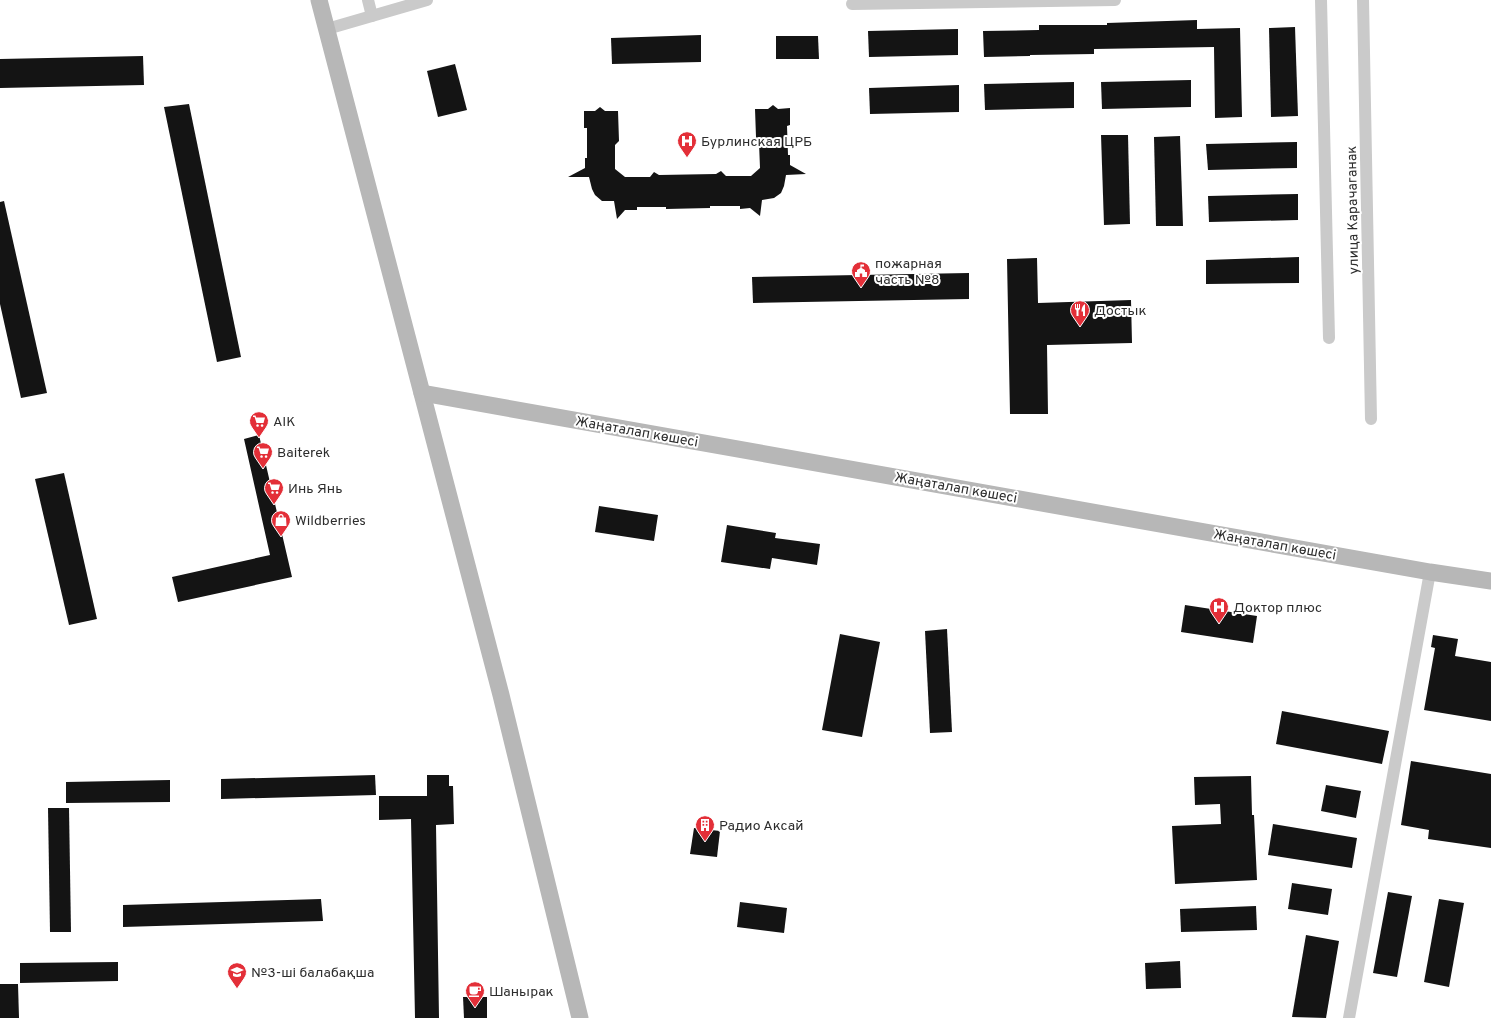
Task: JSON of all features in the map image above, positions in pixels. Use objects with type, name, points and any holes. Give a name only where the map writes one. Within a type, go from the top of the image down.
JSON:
[{"type":"main road","points":[[319,0],[501,695],[580,1018]]},
{"type":"main road","name":"Жаңаталап көшесі","points":[[422,393],[1430,572],[1491,581]]},
{"type":"street","points":[[368,0],[372,16]]},
{"type":"street","points":[[327,29],[427,0]]},
{"type":"street","points":[[852,4],[1115,0]]},
{"type":"street","points":[[1321,0],[1329,338]]},
{"type":"street","name":"улица Карачаганак","points":[[1363,0],[1371,419]]},
{"type":"street","points":[[1349,1018],[1430,572]]},
{"type":"building","points":[[1197,20],[1197,29],[1240,28],[1242,117],[1215,118],[1214,47],[1094,49],[1094,54],[984,57],[983,31],[1039,30],[1039,25],[1107,25],[1107,23]]},
{"type":"building","points":[[1295,27],[1298,116],[1271,117],[1269,28]]},
{"type":"building","points":[[958,29],[958,55],[869,57],[868,31]]},
{"type":"building","points":[[701,35],[701,62],[612,64],[611,38]]},
{"type":"building","points":[[776,36],[818,36],[819,59],[776,59]]},
{"type":"building","points":[[143,56],[144,85],[0,88],[0,59]]},
{"type":"building","points":[[455,64],[467,110],[438,117],[427,71]]},
{"type":"building","points":[[1191,80],[1191,107],[1102,109],[1101,82]]},
{"type":"building","points":[[1074,82],[1074,108],[985,110],[984,84]]},
{"type":"building","points":[[959,85],[959,112],[870,114],[869,88]]},
{"type":"building","points":[[189,104],[241,357],[217,362],[164,107]]},
{"type":"building","points":[[773,105],[778,109],[790,108],[790,125],[787,126],[788,155],[790,155],[790,165],[806,174],[786,175],[781,193],[774,198],[762,200],[760,216],[750,208],[740,209],[740,206],[710,206],[710,208],[666,209],[666,207],[637,207],[637,210],[625,210],[617,219],[614,201],[602,201],[595,195],[589,177],[568,177],[585,168],[585,158],[587,158],[587,128],[584,128],[584,111],[595,111],[600,107],[605,111],[618,111],[619,141],[615,145],[615,169],[625,177],[650,177],[654,172],[659,175],[716,174],[721,171],[726,176],[751,176],[760,168],[759,143],[756,137],[755,109],[768,109]]},
{"type":"building","points":[[1101,135],[1128,135],[1130,224],[1104,225]]},
{"type":"building","points":[[1180,136],[1183,226],[1156,226],[1154,137]]},
{"type":"building","points":[[1297,142],[1297,168],[1208,170],[1206,144]]},
{"type":"building","points":[[1298,194],[1298,220],[1209,222],[1208,196]]},
{"type":"building","points":[[4,201],[47,393],[21,398],[0,304],[0,202]]},
{"type":"building","points":[[1299,257],[1299,283],[1206,284],[1206,260]]},
{"type":"building","points":[[1037,258],[1038,303],[1131,300],[1132,343],[1047,345],[1048,414],[1010,414],[1007,259]]},
{"type":"building","name":"пожарная часть №8","points":[[969,273],[969,299],[753,303],[752,277]]},
{"type":"building","points":[[259,435],[292,577],[178,602],[172,577],[270,555],[244,439]]},
{"type":"building","points":[[64,473],[97,619],[69,625],[35,479]]},
{"type":"building","points":[[599,506],[658,515],[654,541],[595,532]]},
{"type":"building","points":[[727,525],[776,533],[775,538],[820,544],[817,565],[772,558],[770,569],[721,562]]},
{"type":"building","name":"Доктор плюс","points":[[1185,605],[1257,616],[1253,643],[1181,632]]},
{"type":"building","points":[[947,629],[952,732],[930,733],[925,631]]},
{"type":"building","points":[[840,634],[880,642],[862,737],[822,730]]},
{"type":"building","points":[[1433,635],[1458,639],[1455,656],[1491,662],[1491,721],[1424,710],[1435,648],[1431,647]]},
{"type":"building","points":[[1282,711],[1389,731],[1382,764],[1276,744]]},
{"type":"building","points":[[1411,761],[1491,774],[1491,848],[1428,839],[1429,830],[1401,825]]},
{"type":"building","points":[[375,775],[376,795],[221,799],[221,779]]},
{"type":"building","points":[[427,775],[449,775],[449,786],[453,786],[454,824],[436,825],[439,1018],[415,1018],[411,819],[379,820],[379,796],[427,796]]},
{"type":"building","points":[[1251,776],[1252,815],[1254,815],[1257,880],[1175,884],[1172,826],[1221,824],[1220,804],[1195,805],[1194,777]]},
{"type":"building","points":[[170,780],[170,802],[66,803],[66,782]]},
{"type":"building","points":[[1326,785],[1361,791],[1356,818],[1321,811]]},
{"type":"building","points":[[48,808],[69,808],[71,932],[50,932]]},
{"type":"building","points":[[1273,824],[1357,838],[1352,868],[1268,855]]},
{"type":"building","name":"Радио Аксай","points":[[694,828],[720,831],[717,857],[690,854]]},
{"type":"building","points":[[1292,883],[1332,889],[1328,915],[1288,909]]},
{"type":"building","points":[[1388,892],[1412,896],[1397,977],[1373,973]]},
{"type":"building","points":[[321,899],[323,921],[123,927],[123,905]]},
{"type":"building","points":[[1439,899],[1464,903],[1449,987],[1424,982]]},
{"type":"building","points":[[740,902],[787,908],[784,933],[737,927]]},
{"type":"building","points":[[1256,906],[1257,930],[1181,932],[1180,909]]},
{"type":"building","points":[[1306,935],[1339,941],[1326,1018],[1292,1017]]},
{"type":"building","points":[[1180,961],[1181,988],[1146,989],[1145,963]]},
{"type":"building","points":[[118,962],[118,981],[20,983],[20,963]]},
{"type":"building","points":[[0,984],[18,984],[19,1018],[0,1018]]},
{"type":"building","name":"Шанырак","points":[[463,997],[487,997],[487,1018],[464,1018]]},
{"type":"place","name":"Бурлинская ЦРБ","points":[[687,158]]},
{"type":"place","name":"пожарная часть №8","points":[[861,288]]},
{"type":"place","name":"Достык","points":[[1080,327]]},
{"type":"place","name":"AIK","points":[[259,438]]},
{"type":"place","name":"Baiterek","points":[[263,469]]},
{"type":"place","name":"Инь Янь","points":[[274,505]]},
{"type":"place","name":"Wildberries","points":[[281,537]]},
{"type":"place","name":"Доктор плюс","points":[[1219,624]]},
{"type":"place","name":"Радио Аксай","points":[[705,842]]},
{"type":"place","name":"№3-ші балабақша","points":[[237,989]]},
{"type":"place","name":"Шанырак","points":[[475,1008]]}]
